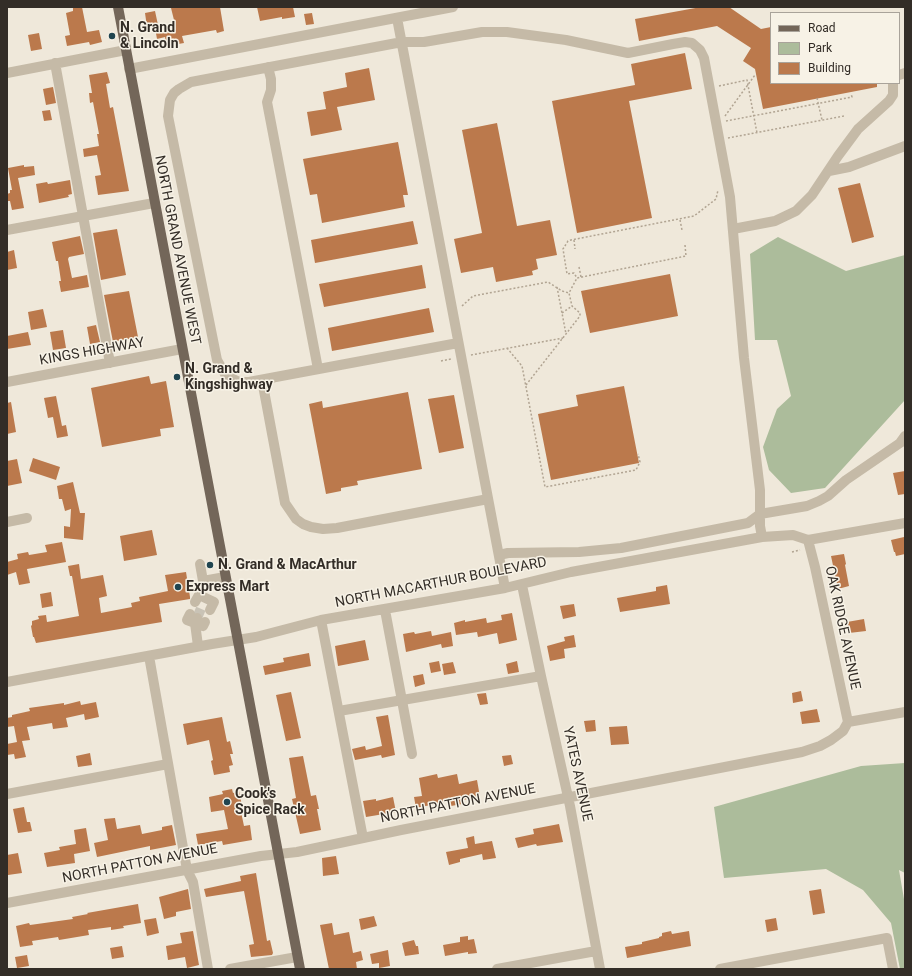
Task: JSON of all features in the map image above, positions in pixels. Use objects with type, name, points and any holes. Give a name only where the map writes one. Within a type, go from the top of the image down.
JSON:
[{"type":"main road","name":"NORTH GRAND AVENUE WEST","points":[[118,7],[154,204],[300,969]]},
{"type":"street","points":[[129,69],[453,7]]},
{"type":"street","points":[[397,18],[505,588]]},
{"type":"street","points":[[458,343],[262,380],[244,382],[235,380],[225,374],[217,360],[168,116],[170,100],[178,88],[191,82],[402,42],[424,42],[482,32],[507,32],[566,40],[628,53],[685,42],[692,44],[700,50],[704,58],[730,197],[744,358],[760,490],[762,537]]},
{"type":"street","points":[[7,73],[126,50]]},
{"type":"street","points":[[55,64],[110,363]]},
{"type":"street","points":[[268,67],[271,79],[271,90],[267,102],[318,369]]},
{"type":"street","points":[[733,230],[775,221],[796,211],[812,195],[858,129],[889,101],[893,95],[893,84]]},
{"type":"street","points":[[829,171],[848,167],[905,146]]},
{"type":"street","points":[[7,230],[154,204]]},
{"type":"street","name":"KINGS HIGHWAY","points":[[7,382],[182,349]]},
{"type":"street","points":[[262,380],[285,503],[296,519],[303,524],[323,529],[337,528],[488,499]]},
{"type":"street","points":[[499,555],[508,553],[579,552],[632,547],[748,523],[760,514],[807,506],[828,496],[846,480],[900,444],[905,436]]},
{"type":"street","points":[[7,522],[27,518]]},
{"type":"street","name":"NORTH MACARTHUR BOULEVARD","points":[[7,682],[237,640],[278,632],[321,620],[386,610],[522,585],[571,572],[762,537],[793,535],[808,540],[905,523]]},
{"type":"street","name":"OAK RIDGE AVENUE","points":[[808,540],[848,722]]},
{"type":"street","points":[[200,564],[203,581],[203,604]]},
{"type":"street","points":[[203,581],[225,577]]},
{"type":"street","name":"YATES AVENUE","points":[[522,585],[568,797],[600,969]]},
{"type":"street","points":[[386,610],[412,754]]},
{"type":"street","points":[[197,619],[198,646]]},
{"type":"street","points":[[321,620],[363,838]]},
{"type":"street","points":[[149,656],[187,870],[193,882],[208,969]]},
{"type":"street","points":[[339,711],[541,676]]},
{"type":"street","points":[[848,722],[905,712]]},
{"type":"street","name":"NORTH PATTON AVENUE","points":[[7,903],[259,856],[297,852],[568,797],[802,752],[820,746],[831,740],[843,731],[848,722]]},
{"type":"street","points":[[7,794],[168,764]]},
{"type":"street","points":[[720,969],[887,938],[893,969]]},
{"type":"street","points":[[497,969],[596,951]]},
{"type":"street","points":[[230,969],[297,957]]},
{"type":"path","points":[[755,75],[722,121],[852,98],[851,94]]},
{"type":"path","points":[[715,86],[747,80],[757,133]]},
{"type":"path","points":[[817,98],[822,120]]},
{"type":"path","points":[[725,139],[844,116]]},
{"type":"path","points":[[577,278],[574,273],[567,274],[563,249],[568,242],[694,216],[716,199],[717,196]]},
{"type":"path","points":[[680,220],[682,230]]},
{"type":"path","points":[[574,240],[575,249]]},
{"type":"path","points":[[526,386],[580,316],[580,313],[572,306],[569,293],[577,278],[686,256],[684,245]]},
{"type":"path","points":[[579,267],[581,277]]},
{"type":"path","points":[[461,307],[473,296],[548,282],[569,293]]},
{"type":"path","points":[[557,287],[566,334]]},
{"type":"path","points":[[562,313],[572,306]]},
{"type":"path","points":[[468,356],[563,338]]},
{"type":"path","points":[[507,348],[522,366],[544,487],[636,470],[640,462],[638,454]]},
{"type":"path","points":[[441,361],[455,358]]},
{"type":"green space","points":[[778,237],[846,271],[905,255],[905,400],[825,488],[791,493],[769,470],[763,447],[777,409],[791,396],[777,340],[755,340],[750,254]]},
{"type":"green space","points":[[905,763],[905,873],[899,870],[905,905],[905,969],[900,969],[891,923],[863,890],[826,869],[724,878],[714,807],[861,766]]},
{"type":"building","points":[[73,7],[82,7],[87,32],[99,30],[102,42],[90,45],[89,42],[67,46],[65,36],[70,35],[66,13],[73,11]]},
{"type":"building","points":[[220,7],[224,31],[217,33],[216,30],[182,36],[184,43],[167,46],[165,37],[157,39],[155,28],[175,24],[171,8]]},
{"type":"building","points":[[257,7],[293,7],[295,17],[282,19],[282,17],[260,21]]},
{"type":"building","points":[[701,7],[729,7],[761,29],[770,27],[770,84],[877,84],[877,87],[763,109],[755,69],[743,61],[751,48],[717,26],[639,41],[635,19]]},
{"type":"building","points":[[155,11],[158,25],[147,27],[145,13]]},
{"type":"building","points":[[312,13],[314,24],[306,25],[304,14]]},
{"type":"building","points":[[39,33],[42,49],[31,51],[28,35]]},
{"type":"building","points":[[685,53],[692,89],[629,101],[652,218],[577,233],[552,101],[635,85],[631,64]]},
{"type":"building","points":[[369,68],[375,100],[337,107],[342,130],[311,136],[307,112],[326,109],[323,92],[347,87],[345,73]]},
{"type":"building","points":[[107,72],[110,83],[106,84],[110,108],[113,107],[129,191],[98,195],[95,176],[101,175],[97,155],[84,157],[83,149],[99,146],[97,134],[99,134],[93,102],[90,103],[89,93],[92,93],[89,75]]},
{"type":"building","points":[[53,87],[56,103],[46,105],[43,89]]},
{"type":"building","points":[[50,110],[52,120],[44,121],[42,111]]},
{"type":"building","points":[[497,123],[517,226],[550,220],[557,255],[536,259],[538,269],[532,271],[533,275],[496,282],[493,267],[461,273],[454,239],[482,233],[462,130]]},
{"type":"building","points":[[398,142],[408,195],[403,195],[405,207],[322,223],[317,194],[310,195],[303,159]]},
{"type":"building","points":[[24,165],[24,167],[34,166],[35,175],[18,178],[24,208],[12,210],[10,201],[7,201],[7,194],[10,193],[10,190],[12,190],[8,168]]},
{"type":"building","points":[[70,180],[72,194],[68,195],[69,197],[39,203],[36,184],[47,182],[48,184]]},
{"type":"building","points":[[860,183],[874,237],[852,243],[838,188]]},
{"type":"building","points":[[413,221],[418,244],[315,263],[311,240]]},
{"type":"building","points":[[117,229],[126,275],[101,280],[93,233]]},
{"type":"building","points":[[80,236],[84,254],[69,257],[68,259],[72,278],[87,275],[89,287],[61,292],[58,261],[56,261],[52,242]]},
{"type":"building","points":[[14,250],[17,268],[7,270],[7,252]]},
{"type":"building","points":[[422,265],[426,288],[324,307],[319,284]]},
{"type":"building","points":[[670,274],[678,316],[590,333],[581,291]]},
{"type":"building","points":[[129,291],[138,337],[113,342],[104,295]]},
{"type":"building","points":[[429,308],[434,332],[332,351],[328,328]]},
{"type":"building","points":[[43,309],[47,327],[31,330],[28,312]]},
{"type":"building","points":[[96,325],[100,342],[90,344],[87,327]]},
{"type":"building","points":[[63,330],[66,348],[53,350],[50,332]]},
{"type":"building","points":[[28,332],[31,345],[7,349],[7,336]]},
{"type":"building","points":[[149,376],[151,384],[166,381],[174,427],[160,429],[161,436],[102,447],[91,388]]},
{"type":"building","points":[[624,386],[639,463],[551,480],[538,414],[578,406],[576,395]]},
{"type":"building","points":[[408,392],[422,469],[357,481],[358,485],[341,488],[341,491],[326,494],[309,404],[322,401],[323,408]]},
{"type":"building","points":[[454,395],[464,448],[439,453],[428,399]]},
{"type":"building","points":[[56,396],[62,426],[66,425],[68,436],[57,438],[53,417],[48,418],[44,398]]},
{"type":"building","points":[[11,402],[16,432],[7,434],[7,403]]},
{"type":"building","points":[[33,458],[60,467],[56,480],[29,471]]},
{"type":"building","points":[[17,459],[22,483],[7,486],[7,461]]},
{"type":"building","points":[[905,471],[905,494],[898,495],[893,473]]},
{"type":"building","points":[[73,482],[80,513],[85,513],[83,540],[64,538],[64,526],[70,527],[71,509],[65,511],[62,499],[59,499],[57,486]]},
{"type":"building","points":[[152,530],[157,555],[124,561],[120,536]]},
{"type":"building","points":[[904,537],[905,554],[896,556],[891,540]]},
{"type":"building","points":[[62,542],[66,562],[27,569],[30,583],[19,585],[16,572],[7,575],[7,562],[18,559],[17,554],[28,552],[29,555],[47,552],[45,545]]},
{"type":"building","points":[[844,554],[849,586],[838,589],[831,556]]},
{"type":"building","points":[[79,564],[81,579],[103,575],[107,596],[99,598],[101,613],[132,607],[131,603],[140,601],[139,597],[168,591],[165,575],[186,572],[190,599],[159,604],[162,622],[36,643],[31,626],[32,621],[39,619],[38,616],[46,615],[47,622],[79,616],[72,576],[70,576],[68,566]]},
{"type":"building","points":[[667,585],[670,604],[620,612],[617,598],[656,591],[656,587]]},
{"type":"building","points":[[51,592],[53,606],[42,608],[40,594]]},
{"type":"building","points":[[574,604],[576,616],[563,619],[560,606]]},
{"type":"building","points":[[512,613],[517,640],[499,644],[497,633],[478,637],[477,632],[456,635],[454,623],[465,620],[465,622],[486,618],[487,623],[502,620],[501,615]]},
{"type":"building","points":[[864,619],[866,631],[849,633],[847,622]]},
{"type":"building","points":[[431,631],[432,636],[451,632],[453,646],[442,648],[441,644],[406,652],[403,634],[414,632],[415,634]]},
{"type":"building","points":[[574,635],[576,647],[564,649],[565,658],[550,661],[547,646],[565,641],[564,637]]},
{"type":"building","points":[[365,640],[369,660],[338,666],[335,646]]},
{"type":"building","points":[[309,653],[311,666],[265,675],[263,666],[284,662],[283,658]]},
{"type":"building","points":[[439,661],[441,671],[431,673],[429,663]]},
{"type":"building","points":[[517,661],[519,672],[508,674],[506,664]]},
{"type":"building","points":[[453,662],[456,673],[444,675],[442,664]]},
{"type":"building","points":[[423,674],[425,684],[415,687],[413,676]]},
{"type":"building","points":[[801,691],[803,701],[793,703],[792,693]]},
{"type":"building","points":[[291,692],[301,738],[286,741],[276,695]]},
{"type":"building","points":[[486,693],[488,704],[480,705],[477,694]]},
{"type":"building","points":[[80,701],[81,705],[96,702],[99,717],[85,720],[84,714],[66,718],[68,727],[53,729],[52,723],[27,727],[30,740],[22,741],[26,757],[15,759],[14,754],[7,755],[7,744],[17,742],[14,726],[7,727],[7,718],[12,717],[12,715],[30,711],[29,708],[64,703],[64,705]]},
{"type":"building","points":[[817,709],[820,722],[802,724],[800,712]]},
{"type":"building","points":[[388,715],[395,755],[382,758],[381,755],[355,760],[352,749],[365,746],[366,750],[382,746],[376,717]]},
{"type":"building","points":[[222,717],[227,742],[230,741],[233,754],[230,754],[233,765],[229,766],[230,772],[214,775],[209,740],[187,745],[183,724]]},
{"type":"building","points":[[595,720],[596,731],[586,732],[584,721]]},
{"type":"building","points":[[627,726],[629,744],[611,745],[609,727]]},
{"type":"building","points":[[90,753],[92,765],[78,767],[76,756]]},
{"type":"building","points":[[511,755],[513,764],[504,766],[502,756]]},
{"type":"building","points":[[303,756],[311,796],[316,795],[321,830],[300,834],[292,799],[296,798],[289,758]]},
{"type":"building","points":[[437,774],[438,778],[457,774],[459,784],[477,780],[480,797],[462,800],[462,804],[451,806],[450,801],[416,808],[414,797],[422,796],[419,778]]},
{"type":"building","points":[[232,789],[233,793],[239,791],[242,806],[240,807],[244,826],[250,825],[252,840],[223,845],[222,841],[198,845],[196,834],[228,829],[224,810],[211,812],[209,797],[223,794],[222,791]]},
{"type":"building","points":[[393,797],[396,812],[366,817],[363,801],[376,799],[376,801]]},
{"type":"building","points":[[24,807],[27,822],[30,822],[32,831],[18,833],[13,809]]},
{"type":"building","points":[[115,818],[117,829],[140,825],[142,834],[162,830],[162,827],[172,825],[176,845],[150,850],[150,846],[97,857],[94,843],[108,840],[104,819]]},
{"type":"building","points":[[559,824],[563,842],[537,846],[536,844],[518,848],[515,838],[534,834],[533,829]]},
{"type":"building","points":[[86,828],[90,851],[74,854],[75,863],[47,867],[44,853],[60,850],[59,847],[76,844],[74,830]]},
{"type":"building","points":[[474,836],[475,844],[492,841],[496,858],[483,860],[482,854],[460,859],[460,862],[449,865],[446,852],[468,848],[466,838]]},
{"type":"building","points":[[18,853],[22,873],[8,875],[7,855]]},
{"type":"building","points":[[336,856],[339,874],[323,876],[322,858]]},
{"type":"building","points":[[256,873],[267,941],[270,940],[273,953],[272,955],[251,957],[249,945],[254,944],[244,891],[206,897],[204,889],[241,881],[240,876]]},
{"type":"building","points":[[188,889],[191,909],[176,912],[176,916],[164,919],[159,897]]},
{"type":"building","points":[[821,889],[825,913],[813,915],[809,891]]},
{"type":"building","points":[[138,904],[141,923],[111,930],[111,927],[88,930],[89,935],[59,940],[58,937],[32,941],[33,945],[20,947],[16,926],[29,923],[30,925],[73,919],[72,917],[88,914],[87,913]]},
{"type":"building","points":[[374,916],[377,926],[361,930],[359,919]]},
{"type":"building","points":[[156,918],[159,933],[147,936],[144,920]]},
{"type":"building","points":[[776,918],[778,930],[767,932],[765,920]]},
{"type":"building","points":[[332,923],[334,935],[349,932],[353,953],[361,951],[363,960],[356,962],[357,969],[329,969],[320,925]]},
{"type":"building","points":[[193,931],[199,965],[187,968],[185,957],[168,960],[166,946],[182,943],[180,933]]},
{"type":"building","points":[[671,931],[672,934],[689,931],[691,946],[627,958],[625,947],[642,944],[642,942],[659,938],[662,936],[662,933]]},
{"type":"building","points":[[468,936],[468,940],[474,939],[477,953],[468,954],[468,952],[445,956],[443,945],[460,942],[460,937]]},
{"type":"building","points":[[414,940],[416,946],[418,946],[419,954],[405,956],[402,943]]},
{"type":"building","points":[[122,946],[124,957],[112,959],[110,948]]},
{"type":"building","points":[[388,950],[390,966],[379,968],[379,963],[372,964],[370,954]]},
{"type":"building","points":[[27,955],[29,966],[17,968],[15,957]]},
{"type":"tunnel","points":[[197,618],[202,606]]},
{"type":"place","name":"N. Grand & Lincoln","points":[[112,36]]},
{"type":"place","name":"N. Grand & Kingshighway","points":[[177,377]]},
{"type":"place","name":"N. Grand & MacArthur","points":[[210,565]]},
{"type":"place","name":"Express Mart","points":[[178,587]]},
{"type":"place","name":"Cook's Spice Rack","points":[[227,802]]}]
